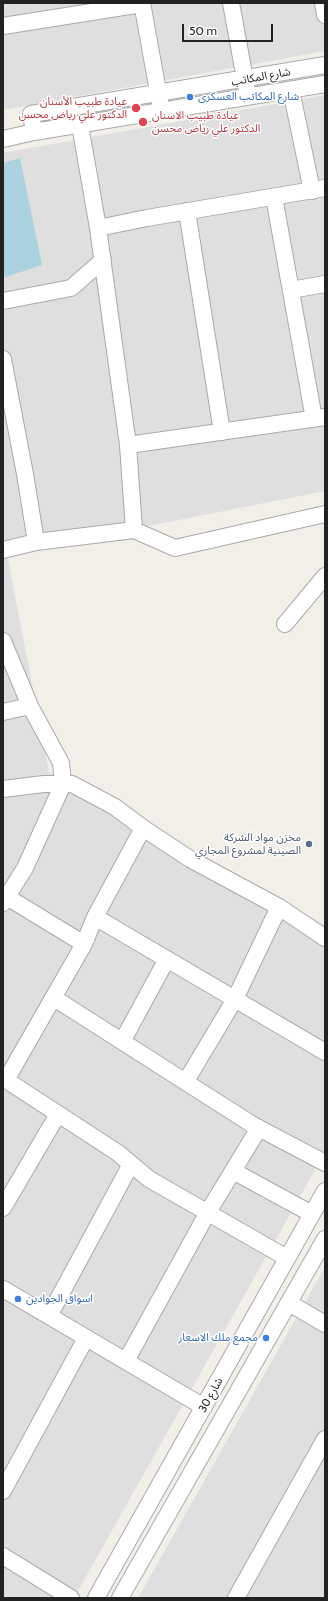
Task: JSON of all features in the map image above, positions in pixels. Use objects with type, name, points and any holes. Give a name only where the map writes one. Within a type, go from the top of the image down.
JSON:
[{"type":"street","points":[[231,3],[248,98]]},
{"type":"street","points":[[323,3],[325,15]]},
{"type":"street","points":[[3,26],[142,4],[159,93],[161,112]]},
{"type":"street","name":"شارع المکاتب","points":[[325,65],[31,114],[34,132],[248,98],[325,84]]},
{"type":"street","points":[[98,228],[187,211],[319,190],[291,90]]},
{"type":"street","points":[[80,125],[103,260],[128,445],[134,530]]},
{"type":"street","points":[[3,139],[34,132]]},
{"type":"street","points":[[128,445],[320,418],[291,290],[274,197]]},
{"type":"street","points":[[187,211],[222,432]]},
{"type":"street","points":[[3,301],[72,288],[103,260]]},
{"type":"street","points":[[291,290],[325,284]]},
{"type":"street","points":[[3,360],[26,474],[36,542]]},
{"type":"street","points":[[4,552],[36,542],[134,530],[175,548],[325,514]]},
{"type":"street","points":[[285,624],[325,576]]},
{"type":"street","points":[[3,641],[30,706],[61,762],[63,784],[25,868],[5,900],[84,944]]},
{"type":"street","points":[[3,712],[30,706]]},
{"type":"street","points":[[3,789],[72,784],[115,807],[143,828],[190,859],[279,907],[325,938]]},
{"type":"street","points":[[143,828],[95,917],[84,944],[54,998],[4,1079],[58,1114],[149,1178],[287,1258]]},
{"type":"street","points":[[186,1081],[235,999],[279,907]]},
{"type":"street","points":[[95,917],[325,1052]]},
{"type":"street","points":[[123,1040],[167,959]]},
{"type":"street","points":[[54,998],[123,1040],[259,1128],[325,1164]]},
{"type":"street","points":[[3,1208],[8,1184],[58,1114]]},
{"type":"street","points":[[126,1361],[208,1212],[259,1128]]},
{"type":"street","points":[[49,1316],[131,1164]]},
{"type":"street","points":[[233,1171],[312,1214]]},
{"type":"street","name":"شارع 30","points":[[96,1598],[325,1191]]},
{"type":"street","name":"شارع 30","points":[[120,1598],[325,1239]]},
{"type":"street","points":[[3,1289],[204,1407]]},
{"type":"street","points":[[289,1303],[325,1324]]},
{"type":"street","points":[[3,1491],[86,1338]]},
{"type":"street","points":[[236,1598],[325,1439]]},
{"type":"street","points":[[3,1556],[71,1598]]},
{"type":"shaded area","points":[[3,3],[325,3],[325,51],[3,110]]},
{"type":"shaded area","points":[[325,95],[325,491],[7,554],[49,772],[325,925],[325,1152],[74,1598],[3,1598],[3,153]]},
{"type":"shaded area","points":[[325,1267],[325,1598],[138,1598]]},
{"type":"water","points":[[20,158],[42,265],[3,278],[3,163]]},
{"type":"place","name":"شارع المکاتب العسکری","points":[[190,97]]},
{"type":"place","name":"عيادة طبيب الأسنان الدكتور علي رياض محسن","points":[[136,108]]},
{"type":"place","name":"عيادة طبيب الاسنان الدكتور علي رياض محسن","points":[[143,122]]},
{"type":"place","name":"مخزن مواد الشركة الصينية لمشروع المجاري","points":[[309,844]]},
{"type":"place","name":"اسواق الجوادين","points":[[18,1299]]},
{"type":"place","name":"مجمع ملك الاسعار","points":[[266,1338]]}]
